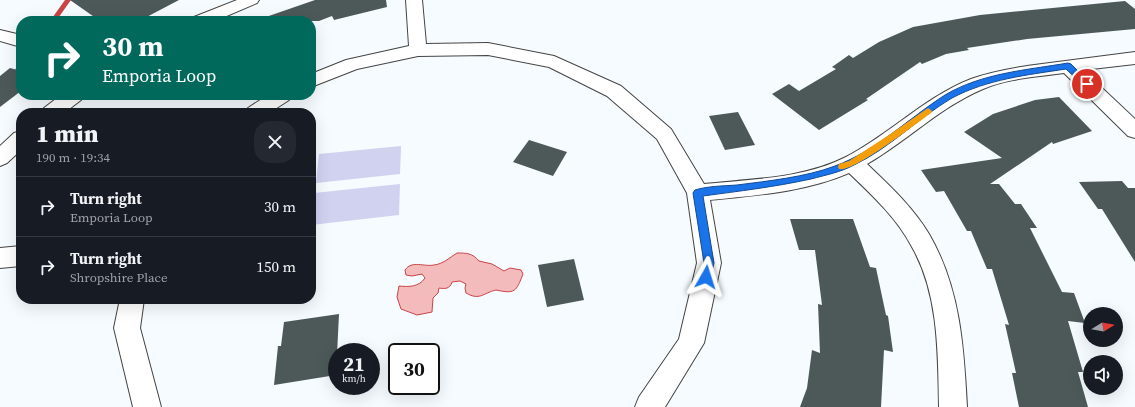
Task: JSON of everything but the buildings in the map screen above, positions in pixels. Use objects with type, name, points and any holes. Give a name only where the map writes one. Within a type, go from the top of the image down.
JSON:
[{"type":"street","points":[[212,16],[251,0]]},
{"type":"street","points":[[414,0],[418,50]]},
{"type":"street","points":[[0,35],[16,40]]},
{"type":"street","points":[[316,79],[352,64],[418,50],[488,49],[554,62],[614,91],[664,134],[698,193],[709,263],[691,343],[649,407]]},
{"type":"street","points":[[698,193],[776,184],[820,174],[852,163],[892,138],[931,109],[961,90],[998,77],[1068,66],[1135,58]]},
{"type":"street","points":[[1068,66],[1135,131]]},
{"type":"street","points":[[57,108],[68,100]]},
{"type":"street","points":[[262,108],[274,100]]},
{"type":"street","points":[[0,158],[16,143]]},
{"type":"street","points":[[852,163],[908,220],[926,249],[939,283],[950,343],[953,407]]},
{"type":"street","points":[[0,258],[16,256]]},
{"type":"street","points":[[131,304],[127,328],[147,407]]},
{"type":"shaded area","points":[[401,146],[400,174],[316,183],[319,154]]},
{"type":"shaded area","points":[[400,184],[399,215],[316,224],[316,193]]},
{"type":"shaded area","points":[[457,253],[469,254],[474,256],[479,261],[492,264],[504,271],[510,268],[521,270],[523,274],[516,288],[511,291],[507,292],[496,290],[481,296],[475,296],[466,293],[466,284],[460,281],[452,282],[447,288],[439,288],[438,293],[433,298],[432,312],[417,315],[401,309],[397,297],[399,286],[417,285],[425,278],[422,274],[412,276],[406,275],[405,270],[408,267],[411,265],[437,264]]},
{"type":"waterway","points":[[57,16],[68,0]]},
{"type":"waterway","points":[[0,85],[16,72]]},
{"type":"slow traffic","points":[[842,167],[852,163],[892,138],[928,111]]},
{"type":"route","points":[[706,277],[709,263],[698,193],[776,184],[835,170],[852,163],[892,138],[961,90],[998,77],[1068,66],[1087,84]]}]
